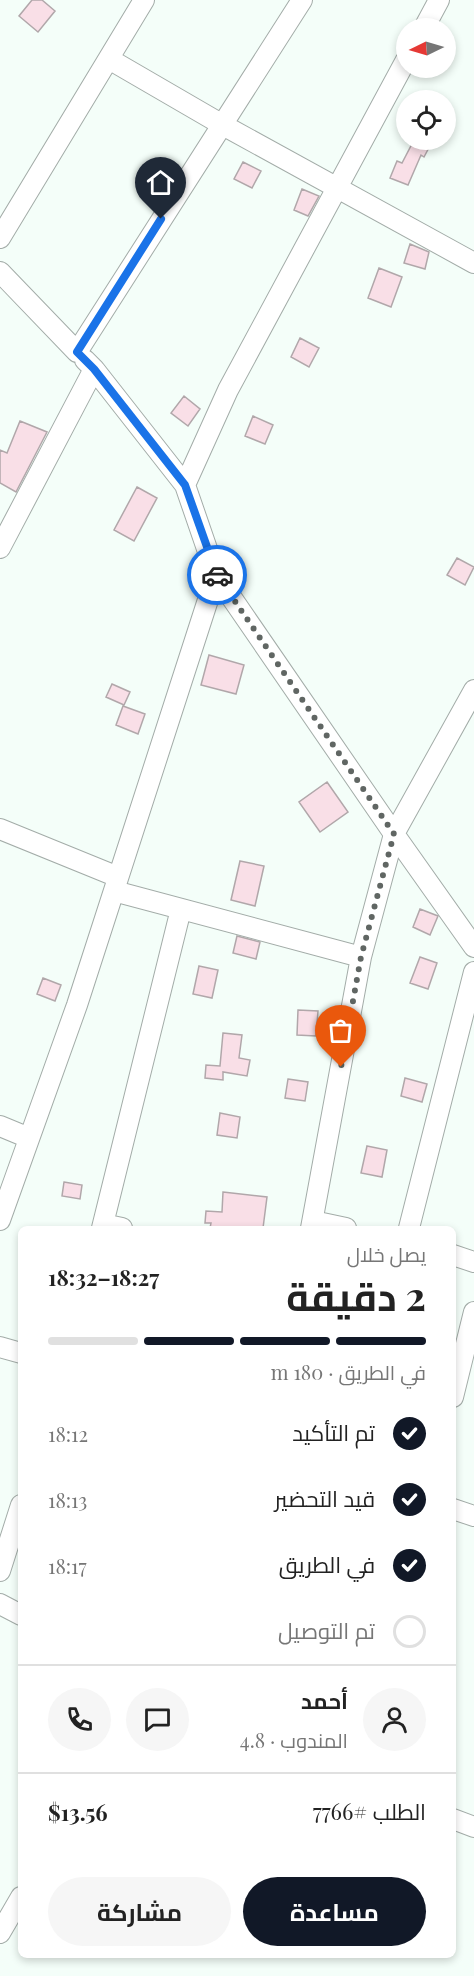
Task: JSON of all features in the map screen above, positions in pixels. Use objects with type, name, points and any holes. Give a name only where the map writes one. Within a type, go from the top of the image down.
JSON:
[{"type":"street","points":[[77,352],[302,0]]},
{"type":"street","points":[[429,18],[439,0]]},
{"type":"street","points":[[0,238],[109,58],[138,3]]},
{"type":"street","points":[[109,58],[221,124],[474,263]]},
{"type":"street","points":[[185,485],[228,390],[396,78]]},
{"type":"street","points":[[0,272],[94,369],[185,485],[216,575],[474,946]]},
{"type":"street","points":[[0,548],[94,369]]},
{"type":"street","points":[[0,1220],[76,1005],[216,575]]},
{"type":"street","points":[[312,1225],[361,957],[394,834],[473,695]]},
{"type":"street","points":[[0,830],[116,884],[181,909],[361,957]]},
{"type":"street","points":[[109,1226],[181,909]]},
{"type":"street","points":[[410,1226],[474,972]]},
{"type":"street","points":[[0,1126],[29,1138]]},
{"type":"street","points":[[456,1257],[474,1262]]},
{"type":"street","points":[[456,1386],[474,1312]]},
{"type":"street","points":[[0,1347],[18,1352]]},
{"type":"street","points":[[456,1510],[474,1516]]},
{"type":"street","points":[[0,1571],[18,1514]]},
{"type":"street","points":[[0,1604],[18,1613]]},
{"type":"street","points":[[456,1820],[474,1827]]},
{"type":"street","points":[[0,1933],[18,1902]]},
{"type":"building","points":[[32,0],[42,0],[55,11],[38,32],[19,16]]},
{"type":"building","points":[[409,150],[428,150],[424,157],[421,155],[408,185],[390,178],[397,161],[402,163]]},
{"type":"building","points":[[243,162],[261,171],[252,188],[234,179]]},
{"type":"building","points":[[302,189],[319,196],[308,216],[294,210]]},
{"type":"building","points":[[410,244],[429,252],[425,269],[404,263]]},
{"type":"building","points":[[379,268],[402,277],[391,307],[368,298]]},
{"type":"building","points":[[300,338],[319,348],[309,367],[291,357]]},
{"type":"building","points":[[184,396],[200,409],[188,426],[171,413]]},
{"type":"building","points":[[253,416],[273,425],[265,444],[245,436]]},
{"type":"building","points":[[20,421],[47,432],[16,492],[0,483],[0,450],[7,453]]},
{"type":"building","points":[[137,487],[157,498],[134,541],[114,530]]},
{"type":"building","points":[[457,558],[474,567],[465,585],[447,575]]},
{"type":"building","points":[[209,655],[244,665],[236,694],[201,685]]},
{"type":"building","points":[[112,684],[130,692],[124,705],[106,697]]},
{"type":"building","points":[[123,706],[145,714],[138,734],[116,725]]},
{"type":"building","points":[[327,782],[348,812],[320,832],[299,802]]},
{"type":"building","points":[[240,861],[264,866],[255,906],[231,900]]},
{"type":"building","points":[[420,909],[438,916],[430,935],[413,927]]},
{"type":"building","points":[[237,936],[260,942],[256,959],[233,953]]},
{"type":"building","points":[[420,957],[437,963],[428,989],[410,983]]},
{"type":"building","points":[[199,966],[218,970],[212,998],[193,994]]},
{"type":"building","points":[[43,978],[61,985],[55,1001],[37,994]]},
{"type":"building","points":[[298,1010],[318,1011],[316,1036],[297,1035]]},
{"type":"building","points":[[223,1033],[242,1035],[239,1058],[250,1060],[247,1076],[223,1072],[223,1080],[205,1078],[206,1065],[220,1066]]},
{"type":"building","points":[[405,1078],[427,1084],[422,1102],[401,1096]]},
{"type":"building","points":[[288,1079],[308,1082],[305,1101],[285,1098]]},
{"type":"building","points":[[220,1113],[240,1117],[237,1138],[217,1135]]},
{"type":"building","points":[[367,1146],[387,1150],[382,1177],[361,1173]]},
{"type":"building","points":[[64,1182],[82,1185],[80,1199],[62,1196]]},
{"type":"building","points":[[223,1192],[267,1197],[263,1226],[210,1226],[211,1223],[205,1223],[206,1211],[222,1212]]},
{"type":"way so far","points":[[217,575],[394,834],[361,957],[341,1067]]},
{"type":"route","points":[[161,219],[77,352],[94,369],[185,485],[217,575]]}]
